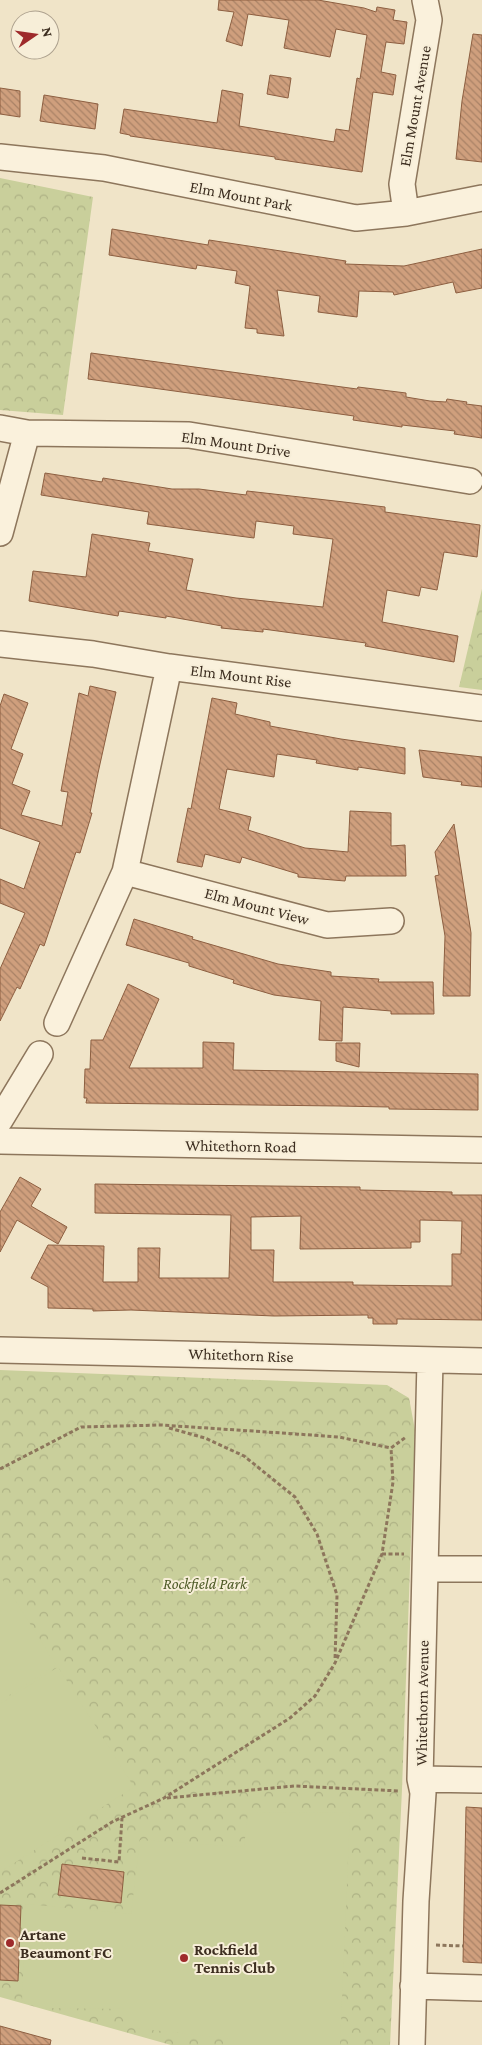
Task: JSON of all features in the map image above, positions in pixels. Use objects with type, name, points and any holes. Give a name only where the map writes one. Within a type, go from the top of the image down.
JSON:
[{"type":"street","name":"Elm Mount Avenue","points":[[406,213],[402,184],[430,20],[425,0]]},
{"type":"street","name":"Elm Mount Park","points":[[0,157],[104,168],[356,218],[406,213],[482,198]]},
{"type":"street","name":"Elm Mount Drive","points":[[0,428],[27,433],[189,435],[470,481]]},
{"type":"street","points":[[0,533],[27,433]]},
{"type":"street","name":"Elm Mount Rise","points":[[0,644],[93,654],[168,666],[482,708]]},
{"type":"street","points":[[57,1023],[125,872],[168,666]]},
{"type":"street","name":"Elm Mount View","points":[[125,872],[328,925],[391,921]]},
{"type":"street","points":[[0,1120],[40,1054]]},
{"type":"street","name":"Whitethorn Road","points":[[0,1141],[482,1150]]},
{"type":"street","name":"Whitethorn Rise","points":[[0,1350],[482,1361]]},
{"type":"street","name":"Whitethorn Avenue","points":[[412,2045],[416,1901],[422,1786],[430,1360]]},
{"type":"street","points":[[426,1569],[482,1570]]},
{"type":"street","points":[[422,1786],[482,1780]]},
{"type":"street","points":[[413,1986],[482,1988]]},
{"type":"path","points":[[0,1469],[81,1427],[161,1425],[339,1437],[391,1448],[415,1430],[430,1432]]},
{"type":"path","points":[[161,1425],[205,1438],[244,1456],[295,1497],[317,1534],[337,1595],[334,1663]]},
{"type":"path","points":[[0,1893],[53,1858],[122,1818],[164,1798],[290,1718],[314,1696],[334,1663],[382,1554],[392,1482],[391,1448]]},
{"type":"path","points":[[164,1798],[294,1786],[422,1786]]},
{"type":"path","points":[[82,1858],[119,1862],[122,1818]]},
{"type":"path","points":[[435,1945],[463,1946]]},
{"type":"green space","points":[[0,178],[93,197],[63,415],[0,410]]},
{"type":"green space","points":[[482,589],[482,690],[459,687]]},
{"type":"green space","name":"Rockfield Park","points":[[0,1370],[387,1385],[409,1398],[415,1430],[402,1789],[390,2045],[171,2045],[0,1997]]},
{"type":"green space","points":[[0,1576],[56,1665],[0,1701]]},
{"type":"green space","points":[[58,1667],[134,1787],[0,1872],[0,1704]]},
{"type":"green space","name":"Rockfield Tennis Club","points":[[248,1812],[350,1813],[340,2045],[234,2045],[233,2039],[125,2027],[125,2009],[44,2008],[22,2001],[26,1904],[131,1914],[140,1840],[244,1847]]},
{"type":"building","points":[[219,0],[318,0],[376,12],[377,7],[395,10],[393,20],[407,22],[404,44],[386,42],[381,72],[396,75],[393,95],[373,92],[362,172],[120,133],[124,109],[217,123],[222,90],[243,94],[239,126],[334,142],[336,129],[349,131],[357,78],[360,79],[367,35],[336,29],[330,57],[284,48],[289,20],[248,14],[242,46],[226,41],[234,12],[218,10]]},
{"type":"building","points":[[473,34],[482,35],[482,162],[456,159],[462,101]]},
{"type":"building","points":[[270,75],[291,78],[288,98],[267,94]]},
{"type":"building","points":[[0,88],[20,91],[20,117],[0,114]]},
{"type":"building","points":[[44,95],[98,104],[95,129],[40,121]]},
{"type":"building","points":[[112,229],[208,245],[209,240],[346,261],[345,264],[404,266],[482,249],[482,288],[456,293],[453,282],[394,295],[393,292],[359,291],[357,317],[318,312],[320,296],[277,290],[284,336],[257,333],[257,329],[245,328],[250,286],[235,283],[237,271],[197,265],[196,269],[109,255]]},
{"type":"building","points":[[91,353],[357,389],[358,387],[406,393],[406,397],[430,401],[446,402],[447,399],[467,402],[466,404],[482,406],[482,438],[454,434],[455,431],[402,425],[402,427],[353,420],[354,416],[88,379]]},
{"type":"building","points":[[45,473],[102,482],[103,478],[172,489],[199,489],[246,495],[247,491],[344,502],[385,507],[385,512],[480,525],[477,557],[444,552],[437,590],[421,587],[419,596],[387,590],[382,622],[458,636],[454,662],[365,646],[366,643],[263,629],[263,632],[221,628],[222,626],[166,616],[166,618],[119,611],[118,616],[29,601],[33,571],[86,577],[92,534],[150,543],[148,551],[193,559],[186,590],[236,598],[323,607],[333,539],[293,534],[294,526],[256,521],[254,538],[147,524],[149,512],[41,495]]},
{"type":"building","points":[[90,686],[116,692],[90,813],[92,813],[80,853],[76,852],[44,946],[40,944],[20,989],[17,987],[0,1021],[0,969],[25,913],[0,903],[0,879],[24,889],[40,842],[0,828],[0,706],[4,694],[28,703],[11,749],[23,754],[12,784],[30,791],[21,815],[62,826],[68,792],[61,791],[79,693],[88,696]]},
{"type":"building","points":[[212,698],[237,703],[235,714],[270,722],[270,726],[405,748],[405,774],[358,767],[358,770],[316,763],[317,760],[277,754],[274,777],[227,769],[219,809],[251,817],[248,830],[305,848],[348,852],[350,811],[391,813],[391,846],[405,845],[406,876],[346,876],[345,881],[298,877],[298,874],[242,857],[240,863],[205,854],[202,867],[177,862],[188,808],[191,809]]},
{"type":"building","points":[[419,750],[482,757],[482,787],[461,785],[462,782],[423,777]]},
{"type":"building","points":[[454,824],[471,933],[470,996],[443,996],[445,936],[435,876],[439,875],[435,852]]},
{"type":"building","points":[[134,919],[193,937],[192,939],[278,964],[331,972],[331,976],[379,979],[378,982],[433,982],[434,1014],[391,1014],[391,1011],[343,1007],[342,1041],[319,1040],[321,1001],[274,995],[233,983],[234,980],[189,966],[189,963],[126,945]]},
{"type":"building","points":[[128,984],[159,999],[129,1068],[203,1068],[203,1042],[234,1043],[233,1070],[478,1074],[478,1110],[389,1109],[389,1107],[339,1106],[86,1103],[87,1098],[84,1098],[85,1069],[90,1069],[91,1040],[103,1040]]},
{"type":"building","points":[[336,1043],[360,1043],[359,1067],[336,1061]]},
{"type":"building","points":[[20,1177],[41,1189],[31,1206],[67,1227],[58,1244],[17,1220],[0,1252],[0,1212]]},
{"type":"building","points":[[95,1184],[360,1187],[360,1190],[452,1192],[452,1195],[482,1195],[482,1320],[397,1319],[397,1324],[373,1324],[373,1318],[368,1318],[368,1315],[274,1316],[48,1308],[48,1287],[31,1278],[48,1245],[104,1246],[103,1282],[138,1282],[138,1248],[160,1248],[159,1278],[229,1278],[231,1215],[95,1213]],"holes":[[[301,1216],[300,1249],[411,1248],[411,1242],[420,1242],[420,1220],[462,1221],[461,1254],[452,1254],[452,1286],[353,1285],[353,1282],[273,1282],[274,1250],[251,1250],[251,1217]]]},
{"type":"building","points":[[466,1807],[482,1808],[482,1963],[463,1962]]},
{"type":"building","points":[[62,1864],[124,1872],[121,1903],[58,1895]]},
{"type":"building","name":"Artane Beaumont FC","points":[[0,1905],[21,1906],[18,1981],[0,1980]]},
{"type":"building","points":[[0,2026],[51,2040],[50,2045],[0,2045]]},
{"type":"place","name":"Artane Beaumont FC","points":[[10,1943]]},
{"type":"place","name":"Rockfield Tennis Club","points":[[184,1958]]}]
